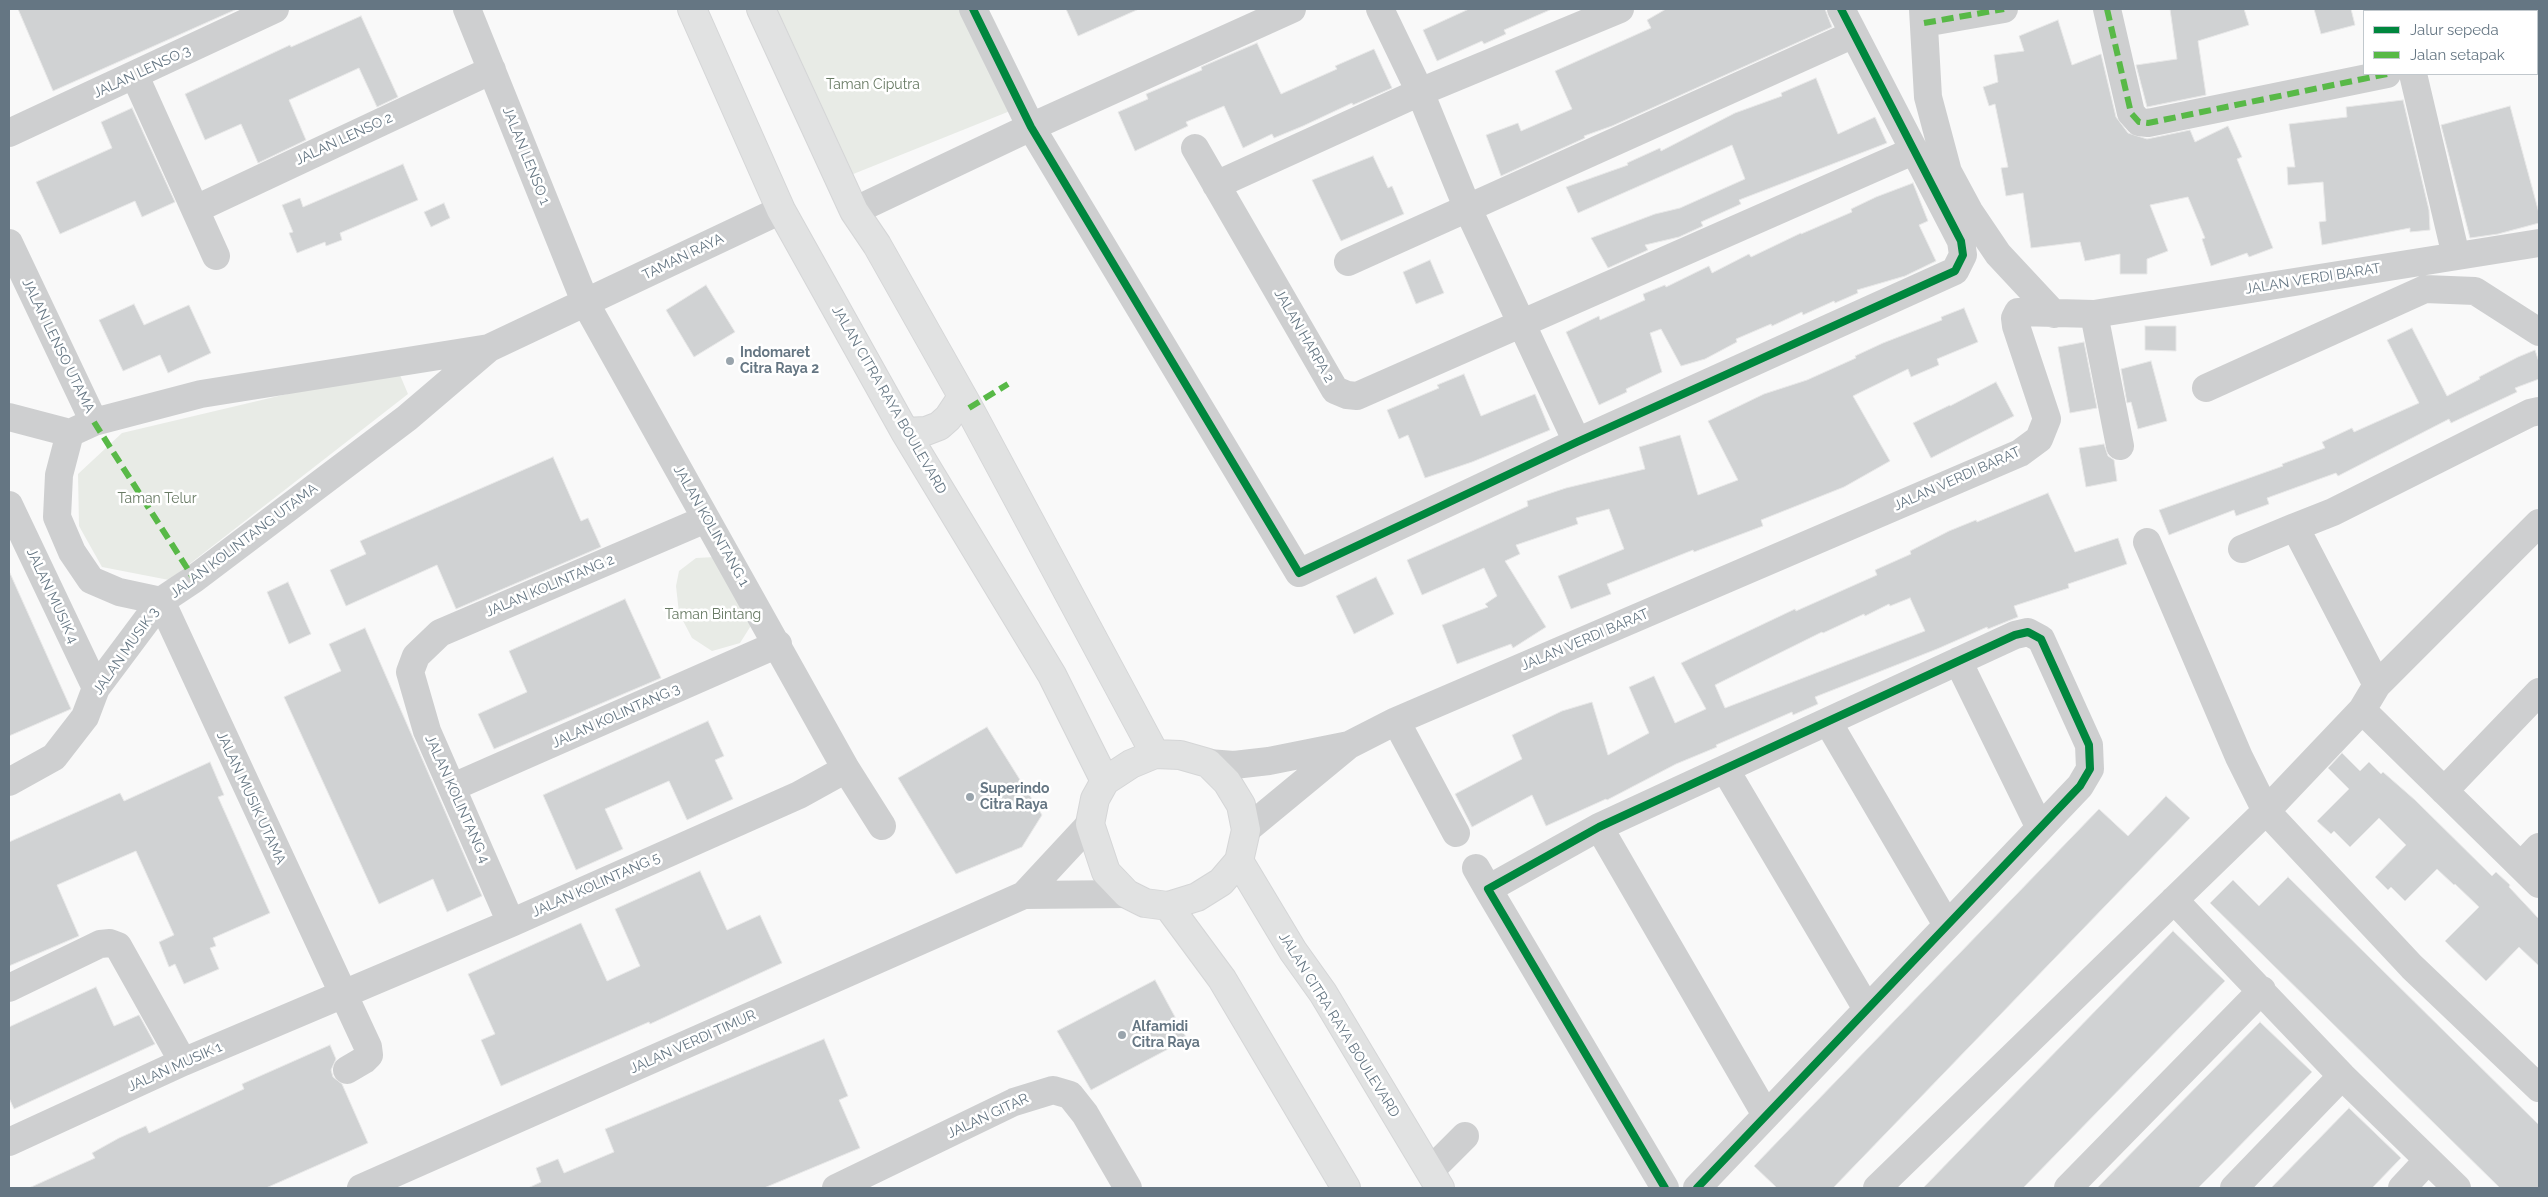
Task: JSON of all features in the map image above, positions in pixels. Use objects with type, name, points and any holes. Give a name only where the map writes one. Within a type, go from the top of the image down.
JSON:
[{"type":"main road","name":"JALAN CITRA RAYA BOULEVARD","points":[[692,9],[781,210],[905,432],[1052,675],[1105,781]]},
{"type":"main road","points":[[761,9],[854,211],[877,245],[962,397],[1155,754]]},
{"type":"main road","points":[[905,432],[926,430],[939,426],[948,418],[962,397]]},
{"type":"main road","points":[[1155,754],[1180,755],[1208,763],[1227,782],[1240,805],[1246,830],[1239,861],[1221,882],[1197,897],[1168,906],[1145,903],[1127,894],[1106,872],[1090,824],[1095,799],[1105,781],[1131,764],[1155,754]]},
{"type":"main road","name":"JALAN CITRA RAYA BOULEVARD","points":[[1239,861],[1293,951],[1323,993],[1435,1180]]},
{"type":"main road","points":[[1168,906],[1222,979],[1346,1188]]},
{"type":"street","name":"JALAN LENSO 3","points":[[9,133],[135,76],[274,9]]},
{"type":"street","name":"JALAN LENSO 1","points":[[467,9],[586,304]]},
{"type":"street","points":[[973,9],[1031,127],[1299,573],[1577,442],[1955,271],[1964,255],[1961,241],[1913,151],[1842,9]]},
{"type":"street","points":[[854,211],[1031,127],[1292,9]]},
{"type":"street","points":[[1380,9],[1420,92],[1467,207],[1577,442]]},
{"type":"street","points":[[1216,185],[1420,92],[1620,9]]},
{"type":"street","points":[[2004,9],[1924,16],[1928,97],[1948,172],[1968,211],[1998,254],[2054,314]]},
{"type":"street","points":[[2107,9],[2131,113],[2139,122],[2148,123],[2382,75]]},
{"type":"street","points":[[1348,262],[1854,34]]},
{"type":"street","name":"JALAN LENSO 2","points":[[196,209],[492,70]]},
{"type":"street","points":[[2413,75],[2456,256]]},
{"type":"street","points":[[135,76],[216,256]]},
{"type":"street","name":"JALAN HARPA 2","points":[[1195,148],[1335,390],[1347,396],[1357,396],[1913,151]]},
{"type":"street","name":"TAMAN RAYA","points":[[586,304],[781,210]]},
{"type":"street","name":"JALAN LENSO UTAMA","points":[[9,243],[94,422]]},
{"type":"street","name":"JALAN VERDI BARAT","points":[[1246,830],[1349,745],[1396,721],[2020,453],[2039,439],[2047,419],[2015,318],[2018,312],[2094,314],[2539,243]]},
{"type":"street","points":[[2206,388],[2425,289],[2475,290],[2539,332]]},
{"type":"street","name":"JALAN KOLINTANG UTAMA","points":[[489,348],[407,418],[194,580],[161,602],[119,592],[91,580],[72,552],[57,517],[59,474],[70,433],[94,422],[201,394],[489,348],[586,304]]},
{"type":"street","name":"JALAN KOLINTANG 1","points":[[586,304],[778,644],[846,769],[882,826]]},
{"type":"street","points":[[2094,314],[2120,446]]},
{"type":"street","points":[[2242,549],[2333,512],[2530,413],[2539,411]]},
{"type":"street","points":[[9,417],[70,433]]},
{"type":"street","name":"JALAN MUSIK 4","points":[[9,504],[96,688]]},
{"type":"street","name":"JALAN KOLINTANG 2","points":[[410,672],[416,656],[440,633],[706,519]]},
{"type":"street","points":[[1877,1188],[2266,811],[2362,710],[2377,685],[2539,523]]},
{"type":"street","points":[[2295,527],[2377,685]]},
{"type":"street","points":[[2147,542],[2239,757],[2266,811],[2412,967],[2539,1088]]},
{"type":"street","name":"JALAN MUSIK 3","points":[[9,782],[54,757],[85,716],[96,688],[161,602]]},
{"type":"street","name":"JALAN MUSIK UTAMA","points":[[161,602],[368,1047],[369,1055],[347,1070]]},
{"type":"street","points":[[1665,1188],[1482,878],[1599,828],[2015,635],[2028,632],[2041,639],[2088,745],[2090,769],[2080,786],[1697,1188]]},
{"type":"street","name":"JALAN KOLINTANG 3","points":[[453,788],[778,644]]},
{"type":"street","points":[[1958,661],[2040,828]]},
{"type":"street","name":"JALAN KOLINTANG 4","points":[[410,672],[427,731],[510,923]]},
{"type":"street","points":[[2444,791],[2539,692]]},
{"type":"street","points":[[2362,710],[2444,791],[2533,866]]},
{"type":"street","points":[[1396,721],[1456,833]]},
{"type":"street","points":[[1828,722],[1947,925]]},
{"type":"street","name":"JALAN VERDI BARAT","points":[[1208,763],[1234,765],[1269,761],[1349,745]]},
{"type":"street","name":"JALAN KOLINTANG 5","points":[[342,994],[510,923],[799,795],[846,769]]},
{"type":"street","points":[[1725,769],[1868,1009]]},
{"type":"street","name":"JALAN VERDI TIMUR","points":[[361,1188],[1024,895],[1090,824]]},
{"type":"street","points":[[1599,828],[1766,1115]]},
{"type":"street","name":"JALAN VERDI TIMUR","points":[[1024,895],[1127,894]]},
{"type":"street","points":[[2174,900],[2262,990],[2342,1076],[2457,1188]]},
{"type":"street","points":[[9,988],[100,944],[110,943],[118,946],[183,1062]]},
{"type":"street","points":[[2068,1188],[2262,990]]},
{"type":"street","name":"JALAN MUSIK 1","points":[[9,1141],[183,1062],[342,994]]},
{"type":"street","points":[[2234,1188],[2342,1076]]},
{"type":"street","name":"JALAN GITAR","points":[[836,1188],[1014,1102],[1053,1090],[1070,1095],[1085,1114],[1128,1188]]},
{"type":"street","points":[[1435,1180],[1465,1136]]},
{"type":"street","points":[[2402,1188],[2428,1160]]},
{"type":"green space","name":"Taman Ciputra","points":[[758,9],[971,9],[1015,109],[831,183]]},
{"type":"green space","name":"Taman Telur","points":[[397,368],[408,394],[169,580],[102,567],[79,526],[78,474],[122,433]]},
{"type":"green space","name":"Taman Bintang","points":[[715,557],[752,624],[740,643],[712,651],[692,638],[679,613],[676,586],[679,571],[696,558]]},
{"type":"building","points":[[18,9],[237,9],[53,91]]},
{"type":"building","points":[[1066,9],[1139,9],[1078,36]]},
{"type":"building","points":[[1469,9],[1552,9],[1504,30],[1506,34],[1484,44],[1482,41],[1437,61],[1423,30]]},
{"type":"building","points":[[1666,9],[1825,9],[1832,27],[1612,126],[1584,136],[1585,138],[1501,176],[1486,135],[1518,123],[1521,131],[1572,109],[1555,71],[1651,28],[1647,20]]},
{"type":"building","points":[[2170,9],[2244,9],[2249,25],[2198,41],[2206,95],[2147,107],[2136,65],[2177,59]]},
{"type":"building","points":[[2314,9],[2351,9],[2355,25],[2321,34]]},
{"type":"building","points":[[361,16],[398,97],[377,107],[359,68],[289,100],[306,140],[258,163],[241,124],[205,140],[185,94],[290,45],[291,47]]},
{"type":"building","points":[[2058,20],[2072,65],[2101,54],[2116,117],[2128,133],[2147,139],[2190,130],[2195,142],[2228,126],[2242,157],[2237,159],[2273,248],[2249,257],[2247,253],[2211,266],[2202,239],[2205,238],[2188,197],[2150,205],[2168,251],[2147,259],[2147,274],[2120,274],[2120,254],[2085,261],[2080,242],[2031,248],[2023,193],[2006,196],[2001,168],[2008,167],[1995,104],[1989,106],[1983,87],[1998,82],[1994,55],[2024,51],[2019,36]]},
{"type":"building","points":[[1257,43],[1281,94],[1337,69],[1335,66],[1374,49],[1392,88],[1353,105],[1352,103],[1274,138],[1272,134],[1243,148],[1224,106],[1186,122],[1188,126],[1135,151],[1118,112],[1148,99],[1146,94],[1202,70],[1201,67]]},
{"type":"building","points":[[1816,78],[1838,134],[1875,117],[1887,143],[1739,200],[1741,204],[1701,222],[1703,226],[1679,237],[1645,245],[1648,250],[1608,268],[1591,238],[1655,214],[1680,208],[1745,179],[1732,145],[1578,213],[1566,187],[1628,165],[1627,163],[1660,148],[1661,151],[1735,113],[1782,96],[1781,93]]},
{"type":"building","points":[[2403,100],[2429,210],[2430,230],[2410,232],[2410,228],[2322,245],[2319,222],[2326,221],[2323,182],[2288,185],[2287,167],[2295,167],[2289,124],[2347,117],[2346,107]]},
{"type":"building","points":[[2510,106],[2539,213],[2539,223],[2498,234],[2470,238],[2441,125]]},
{"type":"building","points":[[132,108],[175,202],[142,217],[135,201],[60,234],[36,182],[112,148],[101,122]]},
{"type":"building","points":[[1373,156],[1388,188],[1392,186],[1404,214],[1341,241],[1312,180]]},
{"type":"building","points":[[403,164],[418,200],[340,233],[342,240],[326,246],[325,242],[297,253],[289,233],[293,232],[282,205],[300,198],[303,207]]},
{"type":"building","points":[[1913,183],[1928,221],[1919,225],[1936,261],[1905,276],[1857,290],[1858,293],[1835,303],[1834,301],[1803,315],[1802,312],[1772,326],[1771,324],[1736,339],[1737,342],[1705,359],[1681,366],[1661,329],[1650,333],[1662,372],[1626,389],[1627,392],[1599,405],[1566,332],[1599,316],[1600,320],[1645,300],[1643,294],[1665,285],[1666,287],[1709,266],[1712,273],[1749,254],[1751,257],[1801,233],[1852,212],[1851,209],[1876,197]]},
{"type":"building","points":[[444,203],[450,218],[431,227],[424,212]]},
{"type":"building","points":[[1430,260],[1444,293],[1416,304],[1403,272]]},
{"type":"building","points":[[706,285],[735,332],[694,357],[666,310]]},
{"type":"building","points":[[134,304],[144,325],[189,305],[211,353],[168,373],[160,355],[123,371],[99,320]]},
{"type":"building","points":[[1964,308],[1978,342],[1937,359],[1939,365],[1911,377],[1908,369],[1853,396],[1890,461],[1844,487],[1761,520],[1763,526],[1694,552],[1693,550],[1607,584],[1611,594],[1571,609],[1558,576],[1624,549],[1609,509],[1576,518],[1578,524],[1516,545],[1520,554],[1505,561],[1546,627],[1513,648],[1511,644],[1457,664],[1442,625],[1488,607],[1485,604],[1497,596],[1484,568],[1422,595],[1407,560],[1528,506],[1527,501],[1566,488],[1645,469],[1639,447],[1680,435],[1698,495],[1738,480],[1708,421],[1764,394],[1807,380],[1856,358],[1855,356],[1883,343],[1942,320],[1941,317]]},
{"type":"building","points":[[2145,326],[2176,326],[2176,351],[2145,350]]},
{"type":"building","points":[[2412,328],[2447,396],[2480,379],[2479,377],[2535,350],[2539,362],[2539,379],[2515,388],[2517,392],[2451,423],[2449,419],[2338,476],[2336,473],[2267,498],[2269,504],[2236,516],[2234,510],[2169,535],[2159,510],[2283,466],[2282,464],[2325,448],[2322,442],[2352,428],[2354,432],[2419,403],[2387,340]]},
{"type":"building","points":[[2084,342],[2097,408],[2070,413],[2058,347]]},
{"type":"building","points":[[2151,361],[2167,421],[2138,429],[2131,402],[2127,403],[2121,369]]},
{"type":"building","points":[[1464,374],[1481,416],[1535,394],[1550,430],[1472,462],[1425,478],[1408,435],[1399,439],[1387,410],[1439,388],[1437,385]]},
{"type":"building","points":[[1996,382],[2014,416],[1931,458],[1913,423]]},
{"type":"building","points":[[2104,444],[2108,456],[2114,460],[2117,481],[2086,487],[2079,448]]},
{"type":"building","points":[[553,457],[581,521],[588,518],[601,547],[456,609],[437,565],[346,606],[330,570],[366,554],[360,541]]},
{"type":"building","points":[[2048,493],[2075,552],[2118,538],[2127,564],[2068,584],[2069,588],[2014,606],[2018,617],[1988,629],[1987,627],[1937,649],[1815,697],[1818,704],[1793,715],[1792,712],[1716,745],[1717,747],[1676,764],[1607,800],[1546,826],[1532,795],[1472,827],[1455,794],[1522,759],[1512,735],[1562,711],[1592,702],[1608,755],[1649,733],[1629,687],[1654,676],[1675,723],[1706,709],[1681,663],[1795,609],[1796,611],[1877,575],[1875,570],[1911,554],[1910,551],[1949,531],[1976,520],[1977,522]],"holes":[[[1910,598],[1925,631],[1725,708],[1715,685],[1822,632],[1864,614],[1865,616],[1889,604],[1890,606]]]},
{"type":"building","points":[[9,571],[71,709],[9,736]]},
{"type":"building","points":[[1376,577],[1394,614],[1354,634],[1336,596]]},
{"type":"building","points":[[288,582],[311,634],[289,644],[267,592]]},
{"type":"building","points":[[625,599],[661,678],[494,749],[478,714],[527,692],[509,651]]},
{"type":"building","points":[[365,628],[482,896],[447,912],[433,879],[379,904],[284,697],[341,671],[329,644]]},
{"type":"building","points":[[708,721],[724,756],[715,760],[733,799],[687,820],[669,781],[605,809],[623,849],[576,870],[543,795]]},
{"type":"building","name":"Superindo Citra Raya","points":[[987,727],[1042,815],[1022,847],[956,874],[898,778]]},
{"type":"building","points":[[2342,753],[2360,771],[2369,762],[2381,774],[2383,772],[2415,800],[2492,876],[2496,872],[2510,885],[2509,887],[2539,919],[2539,966],[2519,947],[2486,981],[2445,941],[2479,907],[2455,884],[2437,869],[2405,901],[2391,887],[2388,890],[2375,877],[2406,845],[2379,818],[2350,847],[2334,831],[2331,834],[2317,821],[2349,789],[2328,768]]},
{"type":"building","points":[[210,762],[224,795],[218,797],[270,913],[213,938],[216,946],[210,948],[219,969],[184,984],[175,964],[169,967],[159,942],[174,935],[136,851],[57,885],[79,936],[9,966],[9,842],[120,793],[124,801]]},
{"type":"building","points":[[2166,796],[2190,818],[1833,1188],[1777,1188],[1754,1166],[2099,809],[2128,836]]},
{"type":"building","points":[[700,871],[727,930],[760,915],[782,963],[650,1024],[649,1022],[501,1086],[481,1040],[495,1034],[468,974],[581,923],[607,981],[640,966],[615,909]]},
{"type":"building","points":[[2288,877],[2539,1125],[2539,1188],[2500,1188],[2210,903],[2233,880],[2259,906]]},
{"type":"building","points":[[2173,931],[2225,981],[2023,1188],[1923,1188]]},
{"type":"building","name":"Alfamidi Citra Raya","points":[[1155,980],[1187,1039],[1091,1090],[1057,1031]]},
{"type":"building","points":[[96,987],[114,1026],[139,1015],[155,1044],[14,1109],[9,1098],[9,1027]]},
{"type":"building","points":[[2260,1022],[2312,1072],[2215,1171],[2198,1188],[2097,1188]]},
{"type":"building","points":[[824,1039],[848,1096],[839,1100],[860,1148],[764,1188],[528,1188],[541,1182],[536,1168],[558,1159],[564,1173],[614,1152],[605,1129]]},
{"type":"building","points":[[330,1045],[336,1059],[331,1070],[333,1077],[342,1084],[368,1143],[266,1188],[29,1188],[95,1158],[92,1153],[119,1138],[146,1126],[149,1133],[244,1089],[242,1084]]},
{"type":"building","points":[[2349,1108],[2401,1158],[2372,1188],[2271,1188]]},
{"type":"marked path","points":[[1924,23],[2004,9]]},
{"type":"marked path","points":[[2107,9],[2131,113],[2139,122],[2148,123],[2382,75]]},
{"type":"marked path","points":[[969,408],[1008,384]]},
{"type":"marked path","points":[[94,422],[194,579]]},
{"type":"cycle path","points":[[973,9],[1031,127],[1299,573],[1577,442],[1955,271],[1963,255],[1961,241],[1841,9]]},
{"type":"cycle path","points":[[1665,1188],[1488,889],[1599,827],[2015,635],[2028,632],[2041,639],[2089,745],[2090,769],[2080,786],[1697,1188]]},
{"type":"place","name":"Indomaret Citra Raya 2","points":[[730,361]]},
{"type":"place","name":"Superindo Citra Raya","points":[[970,797]]},
{"type":"place","name":"Alfamidi Citra Raya","points":[[1122,1035]]}]
